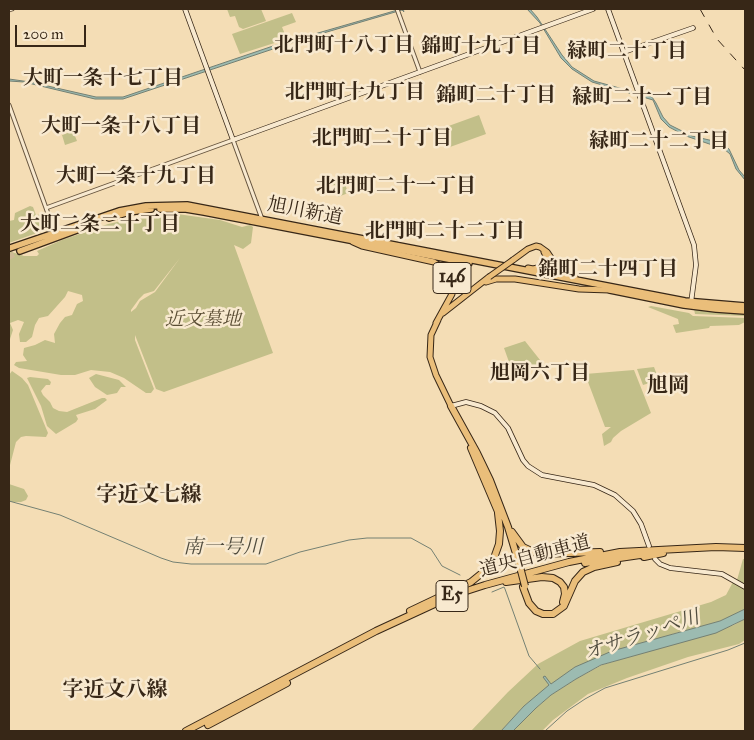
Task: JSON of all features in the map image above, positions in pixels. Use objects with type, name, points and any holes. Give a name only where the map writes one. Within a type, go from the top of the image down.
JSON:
[{"type":"highway","name":"旭川新道","points":[[20,251],[56,234],[119,211],[153,205],[187,205],[608,288]]},
{"type":"highway","name":"旭川新道","points":[[10,248],[129,212],[168,208],[204,212],[349,241],[691,304],[745,311]]},
{"type":"highway","name":"旭川新道","points":[[691,304],[745,306]]},
{"type":"highway","points":[[451,406],[472,448],[506,529],[519,568]]},
{"type":"highway","points":[[451,406],[480,458],[508,527],[528,600],[536,611],[543,614],[553,614],[564,606],[578,578],[589,569],[663,553]]},
{"type":"highway","points":[[376,631],[419,606],[471,582],[484,572],[492,562],[499,544],[498,513]]},
{"type":"highway","points":[[508,527],[523,546],[538,554],[620,552]]},
{"type":"highway","name":"道央自動車道","points":[[186,731],[376,631],[454,595],[569,562],[620,552],[707,547],[745,550]]},
{"type":"highway","name":"道央自動車道","points":[[195,731],[413,617],[456,599],[506,582],[570,566],[621,557],[687,551],[745,550]]},
{"type":"highway","points":[[506,582],[551,577],[562,585],[565,592],[564,600],[556,610],[542,611],[532,603],[524,587]]},
{"type":"main road","points":[[185,9],[233,140],[593,9]]},
{"type":"main road","points":[[608,9],[696,250],[691,304]]},
{"type":"main road","points":[[624,52],[693,28]]},
{"type":"main road","name":"146","points":[[349,241],[362,246],[434,262],[446,270],[452,278],[452,294],[436,323],[430,341],[430,357],[436,375],[451,406]]},
{"type":"main road","name":"146","points":[[436,323],[450,307],[533,246],[540,247],[547,252],[556,267],[563,273],[573,277],[597,281],[608,288]]},
{"type":"main road","name":"146","points":[[498,265],[533,269],[542,267],[545,264],[546,256],[539,248],[523,253]]},
{"type":"main road","name":"146","points":[[490,279],[502,278],[579,289],[608,288]]},
{"type":"main road","points":[[451,406],[460,402],[466,402],[481,406],[495,413],[508,428],[523,460],[528,466],[542,475],[594,485],[615,495],[629,506],[638,519],[649,546]]},
{"type":"main road","points":[[655,559],[668,568],[722,574],[744,586]]},
{"type":"street","points":[[397,9],[420,72]]},
{"type":"street","points":[[9,105],[56,234]]},
{"type":"street","points":[[46,208],[233,140],[262,219]]},
{"type":"green space","points":[[227,9],[261,9],[266,21],[243,29],[239,27],[235,16],[230,17]]},
{"type":"green space","points":[[292,13],[296,22],[282,27],[287,39],[240,54],[232,34]]},
{"type":"green space","points":[[479,115],[486,134],[450,147],[443,128]]},
{"type":"green space","points":[[73,131],[77,141],[65,145],[62,135]]},
{"type":"green space","points":[[344,181],[348,193],[338,197],[333,184]]},
{"type":"green space","points":[[30,206],[33,207],[36,215],[45,214],[48,229],[9,243],[9,221],[14,220],[15,213]]},
{"type":"green space","name":"近文墓地","points":[[170,213],[220,220],[242,227],[250,225],[253,227],[251,243],[243,249],[234,245],[273,353],[164,392],[156,389],[135,335],[135,340],[154,389],[151,393],[146,393],[124,378],[110,372],[91,370],[75,375],[61,375],[19,368],[14,365],[16,362],[27,361],[23,355],[24,348],[45,340],[55,343],[54,334],[60,323],[65,317],[72,315],[77,304],[83,301],[82,295],[68,291],[48,316],[39,318],[32,337],[26,342],[20,342],[19,334],[24,322],[18,320],[10,323],[13,330],[9,342],[9,251],[24,256],[37,256],[39,254],[37,251],[62,240],[108,224],[140,217],[146,218]],"holes":[[[180,258],[155,292],[140,301],[131,312],[144,294],[154,291]]]},
{"type":"green space","points":[[648,307],[689,313],[693,316],[745,318],[745,322],[739,325],[710,326],[709,328],[676,333],[673,325],[679,324],[678,319]]},
{"type":"green space","points":[[694,309],[745,313],[745,316],[695,314]]},
{"type":"green space","points":[[525,341],[544,365],[514,376],[504,348]]},
{"type":"green space","points":[[654,367],[659,380],[643,385],[637,369]]},
{"type":"green space","points":[[634,370],[651,413],[621,431],[611,442],[604,446],[602,434],[611,427],[605,427],[585,374]]},
{"type":"green space","points":[[12,371],[28,385],[48,433],[46,437],[21,437],[16,442],[9,469],[9,375]]},
{"type":"green space","points":[[96,374],[119,380],[126,387],[121,387],[117,393],[107,395],[95,387],[89,378]]},
{"type":"green space","points":[[27,378],[48,379],[51,382],[50,385],[46,385],[41,391],[53,408],[59,411],[67,412],[102,398],[107,400],[95,409],[76,415],[78,419],[76,422],[56,434],[47,426],[41,406]]},
{"type":"green space","points":[[9,484],[24,489],[28,496],[26,500],[9,502]]},
{"type":"green space","points":[[743,559],[745,559],[745,586],[737,580]]},
{"type":"green space","points":[[733,582],[745,589],[745,609],[740,612],[720,621],[692,630],[682,631],[575,667],[524,706],[501,731],[471,731],[538,664],[580,641],[711,602],[726,595]]},
{"type":"green space","points":[[745,619],[745,640],[739,644],[688,657],[588,694],[553,720],[542,731],[513,731],[551,695],[602,665],[734,625]]},
{"type":"water","points":[[401,9],[407,9],[403,10],[404,12],[402,10],[303,39],[123,99],[95,99],[24,82],[9,81],[9,79],[30,82],[96,97],[123,97],[273,46]]},
{"type":"water","points":[[527,9],[530,9],[537,17],[572,67],[594,81],[652,97],[663,117],[670,125],[692,136],[722,143],[729,149],[745,180],[736,169],[730,154],[724,149],[686,136],[669,127],[661,119],[653,100],[592,82],[572,69],[561,58],[540,23]]},
{"type":"water","points":[[745,609],[745,619],[716,633],[601,665],[551,695],[513,731],[501,731],[524,706],[549,685],[543,677],[545,676],[551,684],[575,667],[612,651],[720,621]]},
{"type":"waterway","name":"南一号川","points":[[9,501],[60,515],[173,562],[191,564],[266,564],[300,552],[349,540],[411,538],[431,549],[442,566],[460,575]]},
{"type":"waterway","name":"南一号川","points":[[492,592],[504,587],[529,656],[540,669]]},
{"type":"waterway","points":[[545,731],[567,711],[605,688],[745,643]]},
{"type":"tunnel","points":[[9,257],[20,251]]},
{"type":"railway","points":[[700,9],[717,39],[745,70]]},
{"type":"district","name":"北門町十八丁目","points":[[344,46]]},
{"type":"district","name":"錦町十九丁目","points":[[481,47]]},
{"type":"district","name":"緑町二十丁目","points":[[627,52]]},
{"type":"district","name":"大町一条十七丁目","points":[[103,79]]},
{"type":"district","name":"北門町十九丁目","points":[[355,93]]},
{"type":"district","name":"錦町二十丁目","points":[[496,96]]},
{"type":"district","name":"緑町二十一丁目","points":[[642,98]]},
{"type":"district","name":"大町一条十八丁目","points":[[121,127]]},
{"type":"district","name":"北門町二十丁目","points":[[382,139]]},
{"type":"district","name":"緑町二十二丁目","points":[[659,142]]},
{"type":"district","name":"大町一条十九丁目","points":[[136,177]]},
{"type":"district","name":"北門町二十一丁目","points":[[396,187]]},
{"type":"district","name":"大町二条二十丁目","points":[[100,225]]},
{"type":"district","name":"北門町二十二丁目","points":[[445,232]]},
{"type":"district","name":"錦町二十四丁目","points":[[608,270]]},
{"type":"district","name":"旭岡六丁目","points":[[540,374]]},
{"type":"district","name":"旭岡","points":[[668,387]]},
{"type":"district","name":"字近文七線","points":[[149,496]]},
{"type":"district","name":"字近文八線","points":[[115,691]]},
{"type":"water label","name":"オサラッペ川","points":[[642,636]]}]
